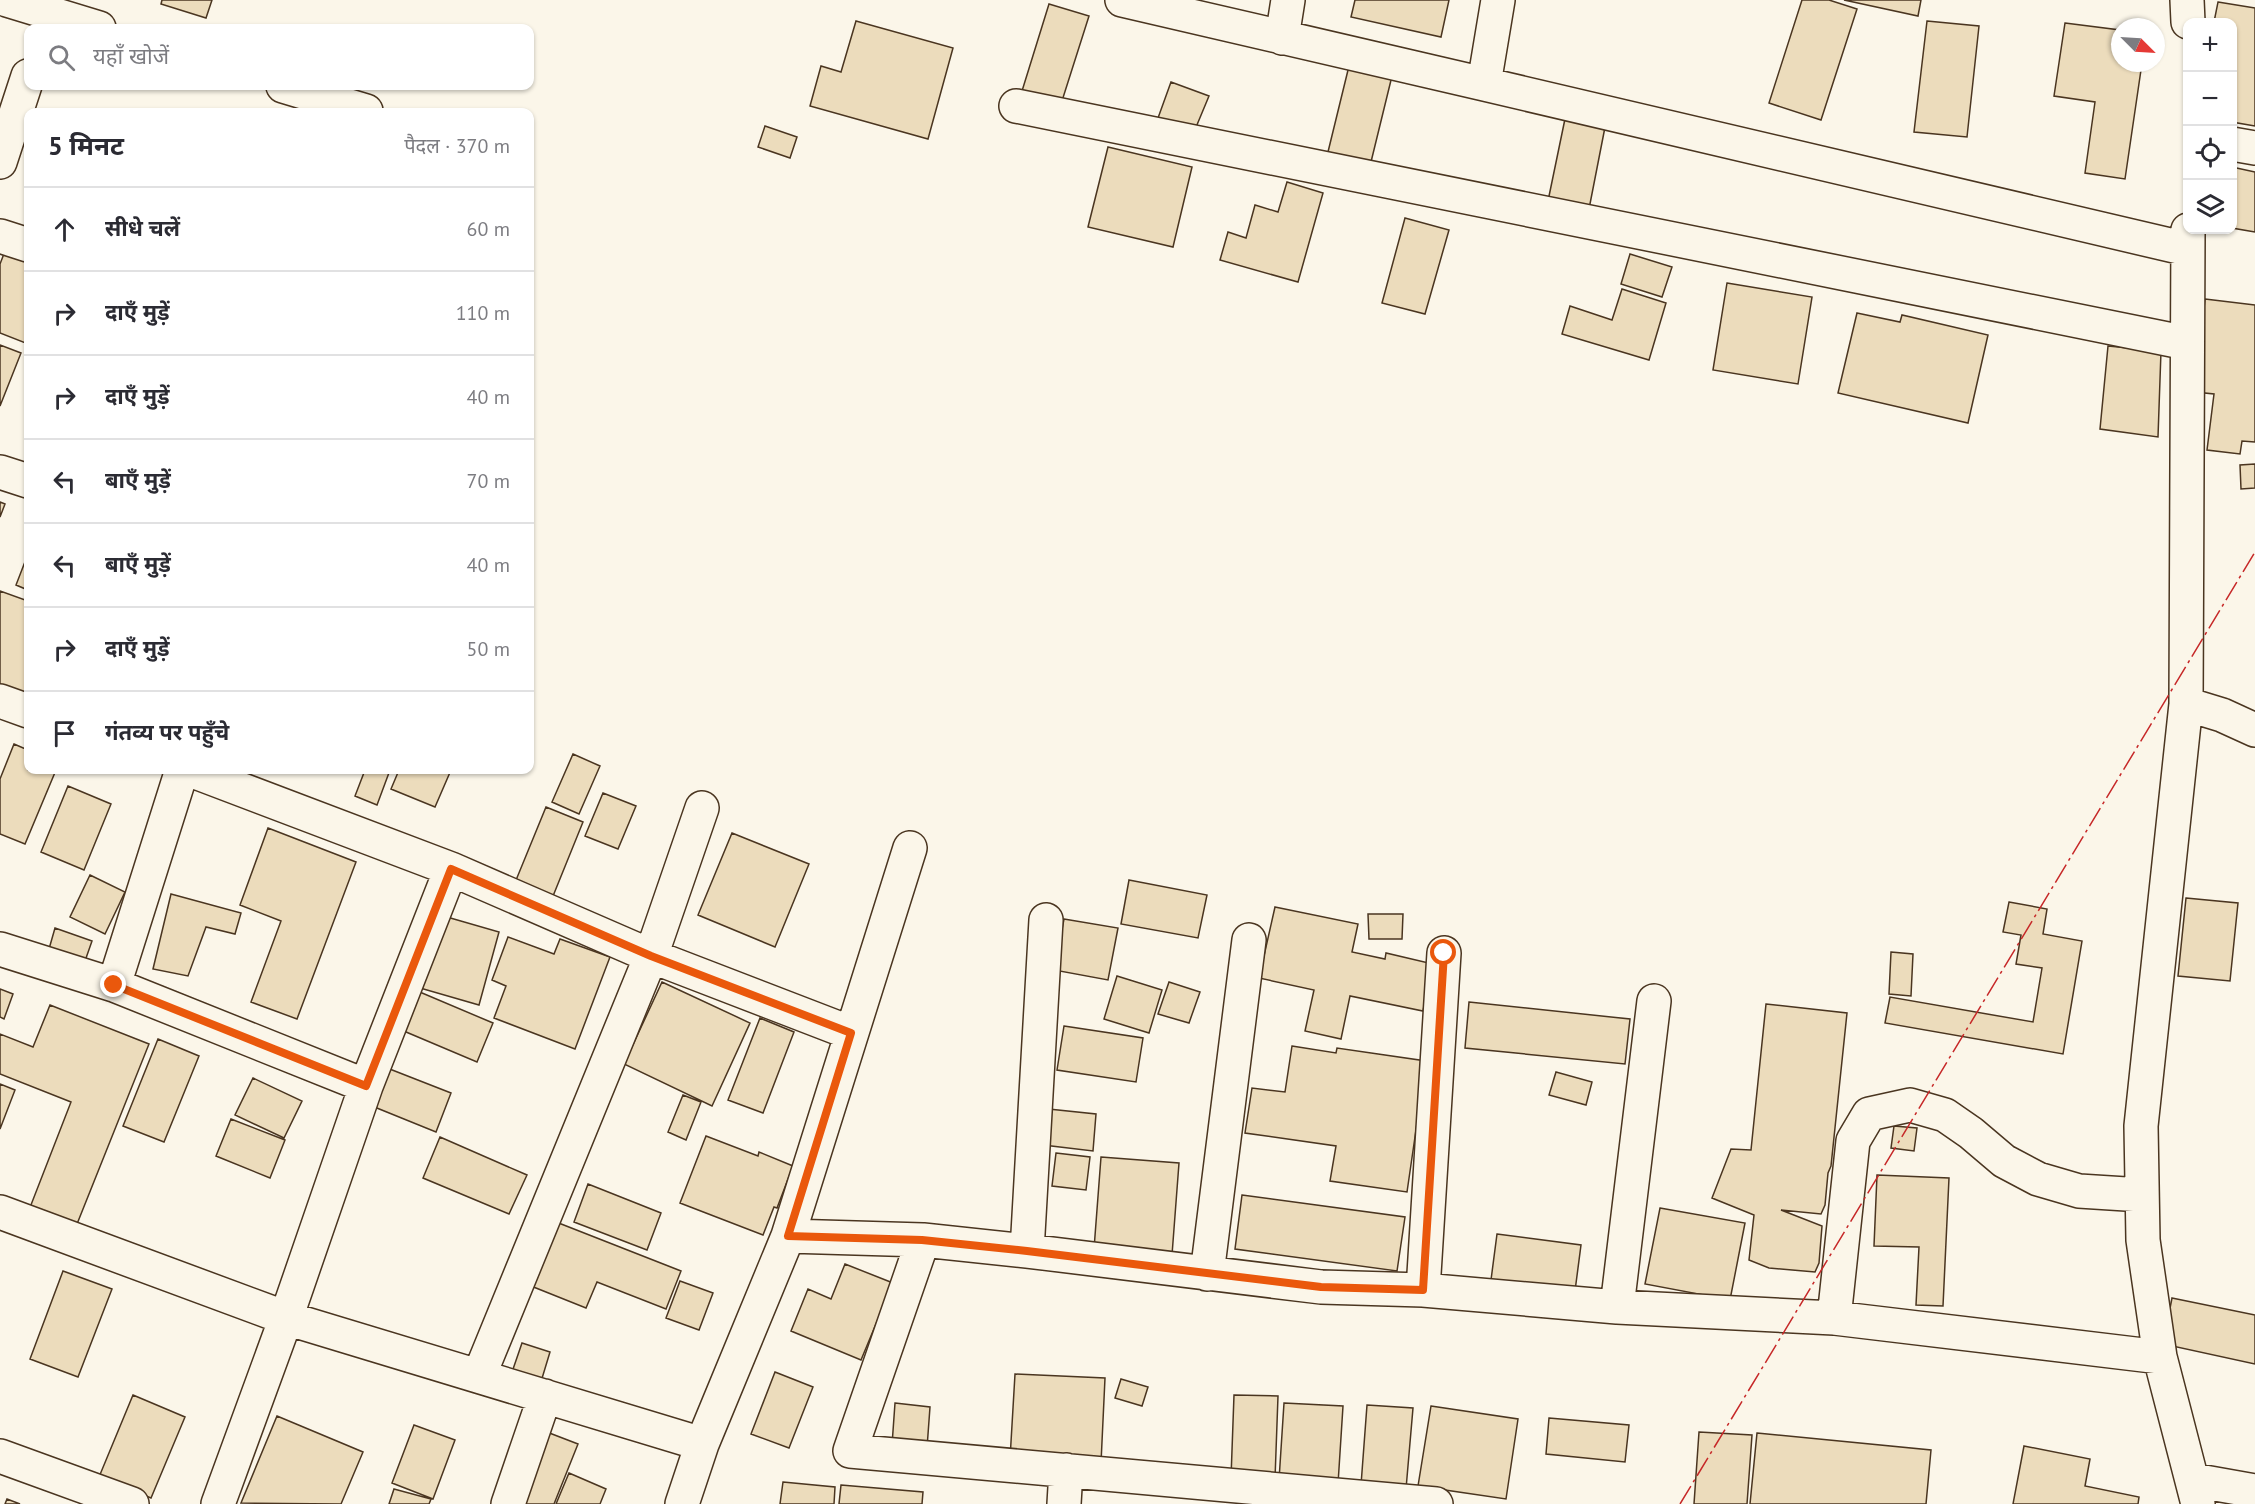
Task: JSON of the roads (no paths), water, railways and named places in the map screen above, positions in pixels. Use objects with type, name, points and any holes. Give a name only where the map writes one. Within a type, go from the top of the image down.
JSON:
[{"type":"street","points":[[7,0],[85,24]]},
{"type":"street","points":[[1122,0],[1484,84],[2187,239],[2186,704],[2141,1126],[2143,1240],[2160,1357],[2196,1492],[2255,1491]]},
{"type":"street","points":[[1282,38],[1288,0]]},
{"type":"street","points":[[1484,84],[1498,0]]},
{"type":"street","points":[[2187,0],[2188,18]]},
{"type":"street","points":[[0,162],[24,88]]},
{"type":"street","points":[[297,90],[356,108]]},
{"type":"street","points":[[1016,106],[2187,343]]},
{"type":"street","points":[[2237,145],[2255,148]]},
{"type":"street","points":[[0,236],[24,244]]},
{"type":"street","points":[[0,472],[24,480]]},
{"type":"street","points":[[0,701],[24,710]]},
{"type":"street","points":[[2186,704],[2222,715],[2255,730]]},
{"type":"street","points":[[114,985],[181,774]]},
{"type":"street","points":[[201,774],[451,869],[651,956],[851,1033]]},
{"type":"street","points":[[479,1376],[651,956],[702,808]]},
{"type":"street","points":[[682,1504],[702,1444],[788,1236],[910,848]]},
{"type":"street","points":[[218,1504],[286,1318],[366,1086],[451,869]]},
{"type":"street","points":[[1027,1251],[1046,920]]},
{"type":"street","points":[[1207,1274],[1249,940]]},
{"type":"street","points":[[0,949],[114,985],[366,1086]]},
{"type":"street","points":[[1423,1290],[1444,953]]},
{"type":"street","points":[[1617,1307],[1654,1001]]},
{"type":"street","points":[[1834,1318],[1853,1141],[1869,1114],[1910,1105],[1945,1115],[2004,1161],[2038,1179],[2079,1191],[2142,1195]]},
{"type":"street","points":[[0,1212],[286,1318],[702,1444]]},
{"type":"street","points":[[788,1236],[922,1240],[1321,1287],[1423,1290],[1617,1307],[1834,1318],[2160,1357]]},
{"type":"street","points":[[922,1240],[850,1451],[1436,1504]]},
{"type":"street","points":[[508,1504],[545,1396]]},
{"type":"street","points":[[0,1456],[132,1504]]},
{"type":"street","points":[[1064,1504],[1066,1470]]}]
